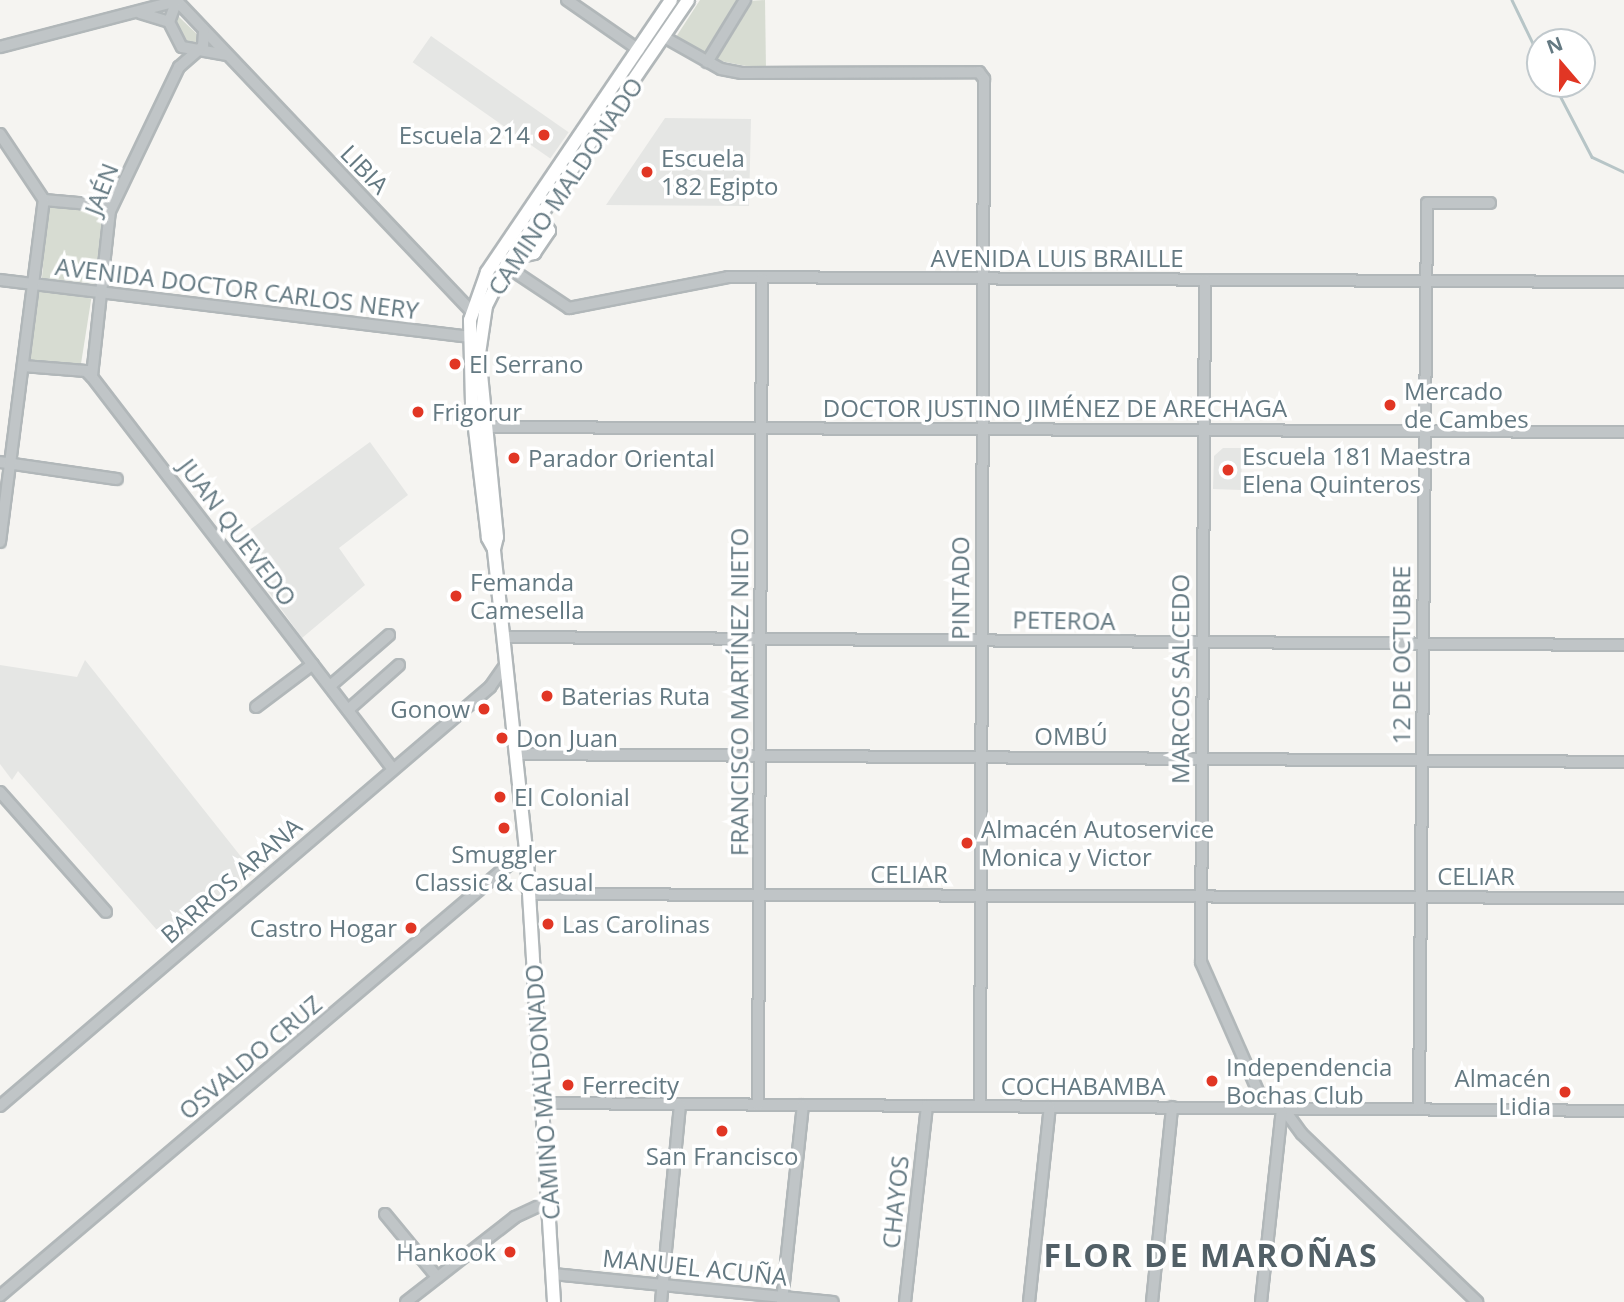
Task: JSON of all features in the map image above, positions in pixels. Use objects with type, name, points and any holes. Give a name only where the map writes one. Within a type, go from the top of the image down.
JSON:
[{"type":"main road","name":"CAMINO MALDONADO","points":[[536,210],[671,0]]},
{"type":"main road","name":"CAMINO MALDONADO","points":[[480,427],[468,337],[471,311],[487,272],[664,37],[688,0]]},
{"type":"main road","points":[[509,262],[530,256],[544,239],[550,227],[536,210]]},
{"type":"main road","name":"CAMINO MALDONADO","points":[[509,262],[481,324],[480,427],[488,538],[494,549],[526,850],[550,1201],[554,1302]]},
{"type":"street","points":[[0,47],[177,0]]},
{"type":"street","points":[[136,13],[156,15],[169,22],[177,0]]},
{"type":"street","name":"LIBIA","points":[[177,0],[204,32],[471,311]]},
{"type":"street","points":[[567,0],[639,50]]},
{"type":"street","points":[[664,37],[707,62],[745,0]]},
{"type":"street","name":"JAÉN","points":[[169,22],[177,40],[179,67]]},
{"type":"street","points":[[198,52],[204,32]]},
{"type":"street","points":[[177,40],[198,52],[227,55]]},
{"type":"street","name":"JAÉN","points":[[92,377],[112,206],[179,67],[198,52]]},
{"type":"street","name":"PINTADO","points":[[707,62],[732,71],[761,74],[979,72],[984,79],[980,1106]]},
{"type":"street","points":[[0,134],[44,200],[23,366],[5,463],[0,542]]},
{"type":"street","points":[[44,200],[112,206]]},
{"type":"street","name":"12 DE OCTUBRE","points":[[1419,1108],[1424,281],[1427,203],[1489,203]]},
{"type":"street","name":"AVENIDA LUIS BRAILLE","points":[[509,262],[569,308],[728,278],[1624,282]]},
{"type":"street","name":"FRANCISCO MARTÍNEZ NIETO","points":[[758,1105],[761,755],[759,427],[762,279]]},
{"type":"street","name":"AVENIDA DOCTOR CARLOS NERY","points":[[0,280],[468,337]]},
{"type":"street","name":"MARCOS SALCEDO","points":[[1205,280],[1201,643],[1203,970],[1265,1107]]},
{"type":"street","points":[[23,366],[86,372],[92,377]]},
{"type":"street","name":"JUAN QUEVEDO","points":[[92,377],[393,769]]},
{"type":"street","name":"DOCTOR JUSTINO JIMÉNEZ DE ARECHAGA","points":[[480,427],[1624,432]]},
{"type":"street","points":[[5,463],[117,478]]},
{"type":"street","points":[[330,687],[389,635]]},
{"type":"street","name":"PETEROA","points":[[503,637],[1624,645]]},
{"type":"street","name":"BARROS ARANA","points":[[0,1106],[490,687],[507,663]]},
{"type":"street","points":[[256,707],[313,664]]},
{"type":"street","points":[[348,710],[399,665]]},
{"type":"street","points":[[490,687],[503,688],[511,696]]},
{"type":"street","name":"OMBÚ","points":[[517,754],[1624,762]]},
{"type":"street","points":[[0,792],[106,912]]},
{"type":"street","name":"OSVALDO CRUZ","points":[[0,1296],[526,850]]},
{"type":"street","name":"CELIAR","points":[[529,894],[1624,898]]},
{"type":"street","name":"COCHABAMBA","points":[[542,1103],[1624,1111]]},
{"type":"street","points":[[661,1302],[680,1105]]},
{"type":"street","points":[[782,1299],[803,1105]]},
{"type":"street","name":"CHAYOS","points":[[905,1302],[927,1106]]},
{"type":"street","points":[[1029,1302],[1050,1107]]},
{"type":"street","points":[[1152,1302],[1171,1107]]},
{"type":"street","points":[[1261,1302],[1283,1108]]},
{"type":"street","points":[[1283,1108],[1301,1134],[1477,1302]]},
{"type":"street","points":[[406,1302],[515,1217],[550,1201]]},
{"type":"street","points":[[385,1214],[437,1277]]},
{"type":"street","name":"MANUEL ACUÑA","points":[[553,1273],[782,1299],[833,1302]]},
{"type":"shaded area","points":[[700,0],[740,0],[704,54],[676,37]]},
{"type":"shaded area","points":[[765,0],[766,70],[715,60],[749,1]]},
{"type":"shaded area","points":[[176,14],[202,39],[202,45],[187,45],[173,22]]},
{"type":"shaded area","points":[[431,36],[569,132],[550,159],[413,62]]},
{"type":"shaded area","points":[[665,118],[751,119],[749,206],[606,205]]},
{"type":"shaded area","points":[[53,205],[98,208],[104,212],[96,284],[42,278],[47,210]]},
{"type":"shaded area","points":[[38,290],[91,298],[80,372],[26,363]]},
{"type":"shaded area","points":[[370,442],[408,495],[339,548],[365,585],[302,638],[233,542]]},
{"type":"shaded area","name":"Escuela 181 Maestra Elena Quinteros","points":[[1223,448],[1242,448],[1241,490],[1213,489],[1214,456]]},
{"type":"shaded area","points":[[85,660],[254,873],[170,945],[18,771],[12,780],[0,764],[0,665],[77,677]]},
{"type":"waterway","points":[[1512,0],[1526,29]]},
{"type":"waterway","points":[[1561,98],[1592,157],[1624,172]]},
{"type":"place","name":"Escuela 214","points":[[544,135]]},
{"type":"place","name":"Escuela 182 Egipto","points":[[647,172]]},
{"type":"place","name":"El Serrano","points":[[455,364]]},
{"type":"place","name":"Mercado de Cambes","points":[[1390,405]]},
{"type":"place","name":"Frigorur","points":[[418,412]]},
{"type":"place","name":"Parador Oriental","points":[[514,458]]},
{"type":"place","name":"Escuela 181 Maestra Elena Quinteros","points":[[1228,470]]},
{"type":"place","name":"Femanda Camesella","points":[[456,596]]},
{"type":"place","name":"Baterias Ruta","points":[[547,696]]},
{"type":"place","name":"Gonow","points":[[484,709]]},
{"type":"place","name":"Don Juan","points":[[502,738]]},
{"type":"place","name":"El Colonial","points":[[500,797]]},
{"type":"place","name":"Smuggler Classic & Casual","points":[[504,828]]},
{"type":"place","name":"Almacén Autoservice Monica y Victor","points":[[967,843]]},
{"type":"place","name":"Las Carolinas","points":[[548,924]]},
{"type":"place","name":"Castro Hogar","points":[[411,928]]},
{"type":"place","name":"Independencia Bochas Club","points":[[1212,1081]]},
{"type":"place","name":"Ferrecity","points":[[568,1085]]},
{"type":"place","name":"Almacén Lidia","points":[[1565,1092]]},
{"type":"place","name":"San Francisco","points":[[722,1131]]},
{"type":"place","name":"Hankook","points":[[510,1252]]},
{"type":"district","name":"FLOR DE MAROÑAS","points":[[1211,1255]]}]
